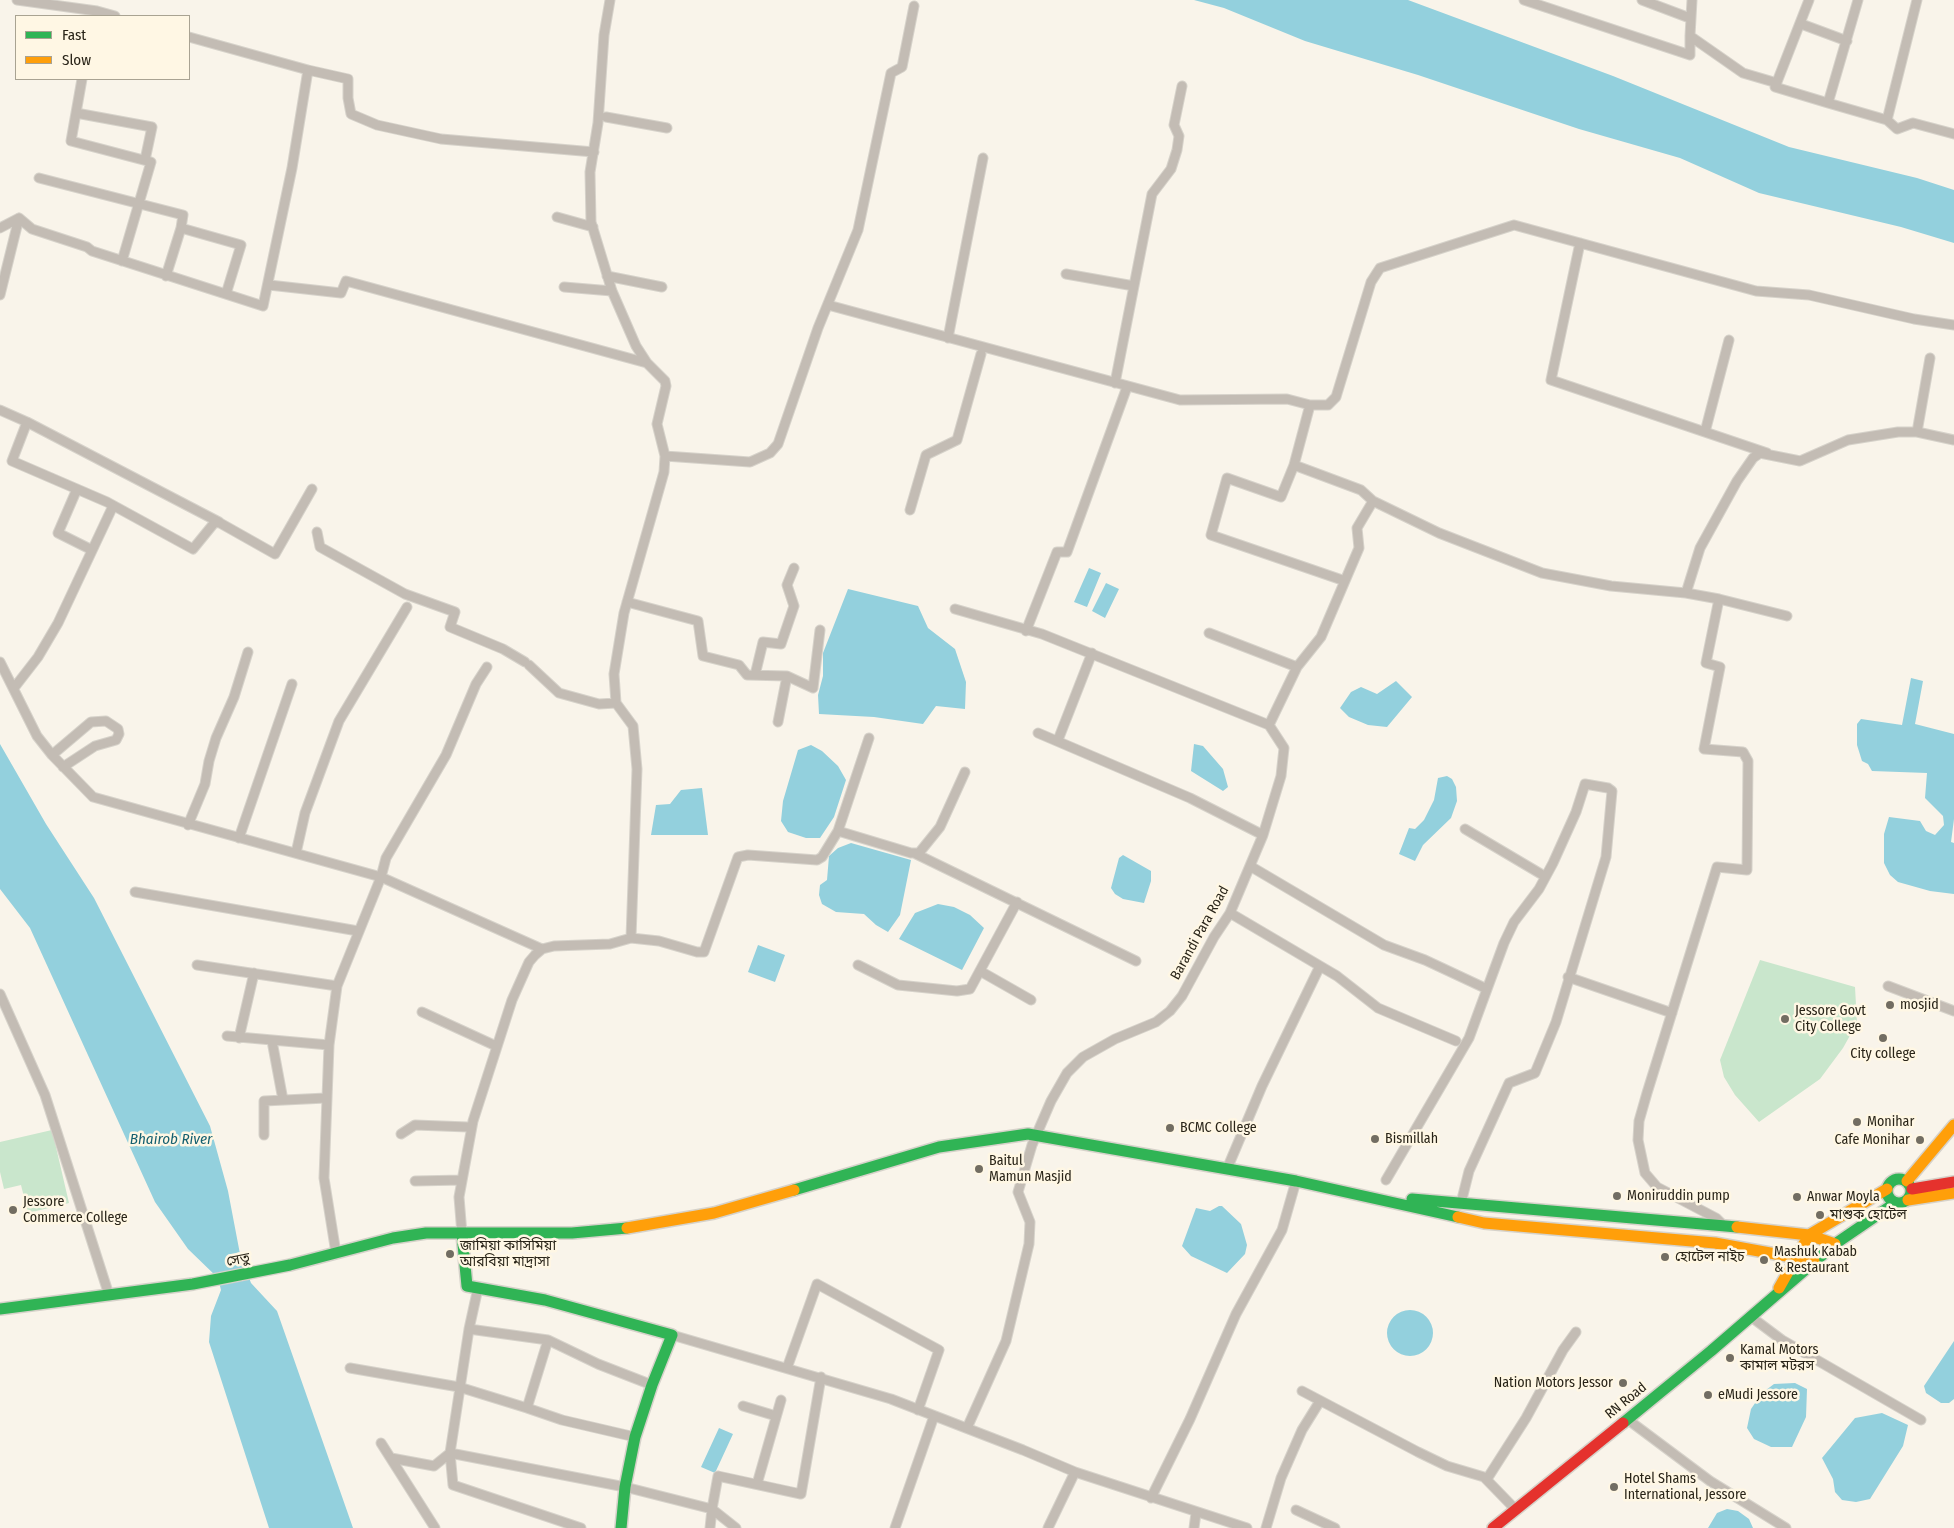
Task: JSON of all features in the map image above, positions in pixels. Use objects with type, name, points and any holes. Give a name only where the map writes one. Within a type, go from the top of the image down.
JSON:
[{"type":"main road","points":[[1908,1200],[1909,1185],[1954,1126]]},
{"type":"main road","name":"সেতু","points":[[0,1309],[193,1284],[290,1265],[392,1238],[426,1233],[572,1233],[613,1230],[714,1213],[939,1147],[983,1139],[1036,1135],[1296,1181],[1351,1193]]},
{"type":"main road","points":[[1809,1235],[1887,1189],[1895,1179],[1909,1185],[1954,1182]]},
{"type":"main road","points":[[1887,1189],[1889,1198],[1896,1203],[1954,1193]]},
{"type":"main road","points":[[1351,1193],[1724,1226],[1809,1235],[1834,1244]]},
{"type":"main road","points":[[1351,1193],[1484,1223],[1715,1242],[1795,1256],[1814,1262]]},
{"type":"main road","name":"RN Road","points":[[1493,1528],[1711,1351],[1834,1244],[1896,1203]]},
{"type":"main road","points":[[462,1234],[466,1284],[478,1288],[545,1300],[672,1335],[652,1385],[635,1437],[625,1487],[621,1528]]},
{"type":"main road","name":"RN Road","points":[[1776,1294],[1795,1256],[1809,1235]]},
{"type":"street","points":[[17,0],[96,14]]},
{"type":"street","points":[[610,0],[604,35],[598,123],[590,172],[593,227],[612,291],[636,346],[647,363],[666,383],[657,424],[665,456],[656,502],[627,602],[614,674],[616,703],[633,726],[637,769],[631,938]]},
{"type":"street","points":[[1524,0],[1690,55],[1692,0]]},
{"type":"street","points":[[1642,0],[1688,18]]},
{"type":"street","points":[[1809,0],[1775,87],[1887,120],[1897,129],[1914,123],[1954,134]]},
{"type":"street","points":[[1828,103],[1858,0]]},
{"type":"street","points":[[1887,120],[1917,0]]},
{"type":"street","points":[[665,456],[744,462],[774,449],[858,230],[891,73],[902,67],[914,6]]},
{"type":"street","points":[[1804,25],[1847,41]]},
{"type":"street","points":[[1690,36],[1743,73],[1777,83]]},
{"type":"street","points":[[190,37],[308,70],[348,78],[348,98],[351,114],[377,125],[441,139],[594,152]]},
{"type":"street","points":[[19,218],[32,229],[166,276],[263,306],[269,285],[297,141],[308,70]]},
{"type":"street","points":[[82,80],[71,141],[151,162],[122,261]]},
{"type":"street","points":[[1115,384],[1152,194],[1170,169],[1177,150],[1179,136],[1174,125],[1182,86]]},
{"type":"street","points":[[76,112],[152,127],[145,160]]},
{"type":"street","points":[[606,117],[667,128]]},
{"type":"street","points":[[948,338],[983,158]]},
{"type":"street","points":[[39,178],[183,214],[181,228],[166,276]]},
{"type":"street","points":[[557,217],[593,227]]},
{"type":"street","points":[[0,228],[19,218]]},
{"type":"street","points":[[0,295],[19,218]]},
{"type":"street","points":[[828,305],[1180,400],[1287,399],[1310,405],[1328,405],[1336,397],[1370,282],[1380,268],[1514,226],[1756,291],[1809,295],[1914,319],[1954,325]]},
{"type":"street","points":[[181,228],[241,245],[226,294]]},
{"type":"street","points":[[1580,244],[1551,380],[1769,454],[1800,462],[1848,440],[1879,434],[1917,432],[1954,440]]},
{"type":"street","points":[[1066,274],[1134,286]]},
{"type":"street","points":[[607,276],[662,287]]},
{"type":"street","points":[[269,285],[341,294],[346,281],[647,363]]},
{"type":"street","points":[[564,287],[612,291]]},
{"type":"street","points":[[1705,432],[1730,340]]},
{"type":"street","points":[[910,510],[926,455],[957,440],[981,354]]},
{"type":"street","points":[[1917,432],[1930,358]]},
{"type":"street","points":[[1026,631],[1058,552],[1067,552],[1127,387]]},
{"type":"street","points":[[1310,405],[1294,465],[1281,497],[1227,478],[1211,535],[1345,581]]},
{"type":"street","points":[[0,410],[27,422],[220,522],[275,554],[312,489]]},
{"type":"street","points":[[27,422],[12,461],[113,506],[193,549],[213,523],[220,522]]},
{"type":"street","points":[[1686,593],[1700,548],[1737,481],[1753,458],[1760,453],[1769,454]]},
{"type":"street","points":[[1294,465],[1361,490],[1373,501],[1439,533],[1542,573],[1611,586],[1686,593],[1787,616]]},
{"type":"street","points":[[77,489],[58,533],[92,550]]},
{"type":"street","points":[[955,609],[1026,631],[1042,634],[1269,725],[1297,667],[1321,637],[1359,548],[1357,528],[1373,501]]},
{"type":"street","points":[[14,688],[38,657],[53,631],[113,506]]},
{"type":"street","points":[[317,532],[320,547],[405,594],[455,612],[450,627],[503,649],[527,663],[559,693],[599,704],[616,703]]},
{"type":"street","points":[[755,675],[763,642],[781,644],[794,606],[787,585],[794,568]]},
{"type":"street","points":[[1719,599],[1706,663],[1720,667],[1704,748],[1743,752],[1748,761],[1747,870],[1717,868],[1639,1121],[1640,1155],[1646,1173],[1657,1187],[1716,1218],[1724,1226]]},
{"type":"street","points":[[627,602],[698,621],[704,656],[739,665],[746,675],[787,676],[813,688],[820,630]]},
{"type":"street","points":[[296,852],[305,813],[339,721],[407,608]]},
{"type":"street","points":[[1209,633],[1297,667]]},
{"type":"street","points":[[188,825],[206,784],[209,761],[216,738],[234,697],[248,652]]},
{"type":"street","points":[[1058,740],[1092,654]]},
{"type":"street","points":[[0,662],[37,736],[63,767],[93,797],[188,825],[296,852],[381,877],[542,949]]},
{"type":"street","points":[[336,1253],[324,1178],[329,1045],[337,986],[381,877],[386,858],[446,755],[476,684],[487,667]]},
{"type":"street","points":[[778,722],[787,676]]},
{"type":"street","points":[[239,838],[292,684]]},
{"type":"street","points":[[52,755],[91,722],[106,721],[118,729],[119,734],[116,740],[95,746],[63,767]]},
{"type":"street","name":"Barandi Para Road","points":[[967,1428],[1006,1341],[1017,1299],[1028,1244],[1030,1222],[1018,1192],[1036,1135],[1051,1101],[1067,1073],[1083,1057],[1114,1040],[1156,1022],[1170,1011],[1182,996],[1209,945],[1230,913],[1263,835],[1281,776],[1284,748],[1269,725]]},
{"type":"street","points":[[1038,733],[1058,740],[1215,810],[1263,835]]},
{"type":"street","points":[[462,1234],[459,1197],[473,1121],[512,1000],[529,962],[542,949],[554,946],[610,944],[631,938],[659,941],[697,952],[704,952],[738,856],[820,859],[838,832],[869,738]]},
{"type":"street","points":[[916,854],[922,850],[940,827],[965,772]]},
{"type":"street","points":[[1386,1180],[1469,1038],[1504,942],[1514,922],[1538,889],[1553,862],[1586,784],[1612,791],[1608,809],[1609,830],[1606,857],[1568,977],[1556,1022],[1534,1073],[1509,1083],[1469,1171],[1461,1203]]},
{"type":"street","points":[[1465,829],[1541,874]]},
{"type":"street","points":[[838,832],[916,854],[1136,961]]},
{"type":"street","points":[[1250,866],[1384,945],[1425,960],[1487,989]]},
{"type":"street","points":[[134,892],[358,931]]},
{"type":"street","points":[[858,965],[898,985],[957,991],[970,989],[1017,902]]},
{"type":"street","points":[[1230,913],[1337,976],[1378,1008],[1456,1041]]},
{"type":"street","points":[[197,965],[337,986]]},
{"type":"street","points":[[1227,1169],[1262,1086],[1320,966]]},
{"type":"street","points":[[980,971],[1031,1000]]},
{"type":"street","points":[[239,1038],[254,974]]},
{"type":"street","points":[[1568,977],[1672,1013]]},
{"type":"street","points":[[1888,986],[1954,1011]]},
{"type":"street","points":[[0,994],[45,1095],[109,1295]]},
{"type":"street","points":[[422,1012],[496,1046]]},
{"type":"street","points":[[227,1036],[329,1045]]},
{"type":"street","points":[[272,1041],[283,1100]]},
{"type":"street","points":[[264,1135],[264,1101],[326,1098]]},
{"type":"street","points":[[401,1134],[415,1125],[468,1127]]},
{"type":"street","points":[[414,1181],[462,1180]]},
{"type":"street","points":[[1151,1498],[1190,1419],[1236,1314],[1282,1230],[1296,1181]]},
{"type":"street","points":[[787,1368],[817,1284],[939,1350],[918,1410]]},
{"type":"street","points":[[478,1288],[459,1387],[450,1453],[452,1485],[581,1528]]},
{"type":"street","points":[[1750,1316],[1782,1340],[1921,1420]]},
{"type":"street","points":[[469,1329],[548,1340],[598,1364],[652,1385]]},
{"type":"street","points":[[1487,1479],[1526,1418],[1563,1350],[1576,1332]]},
{"type":"street","points":[[672,1335],[821,1377],[967,1428],[1075,1472],[1196,1513],[1247,1528]]},
{"type":"street","points":[[527,1408],[548,1340]]},
{"type":"street","points":[[350,1368],[459,1387],[562,1420],[635,1437]]},
{"type":"street","points":[[710,1528],[718,1476],[800,1494],[821,1377]]},
{"type":"street","points":[[1302,1391],[1447,1466],[1487,1479],[1516,1510]]},
{"type":"street","points":[[757,1484],[781,1400]]},
{"type":"street","points":[[1266,1528],[1281,1478],[1302,1430],[1320,1401]]},
{"type":"street","points":[[743,1406],[776,1416]]},
{"type":"street","points":[[894,1528],[934,1416]]},
{"type":"street","points":[[1627,1419],[1710,1481],[1786,1528]]},
{"type":"street","points":[[382,1443],[435,1528]]},
{"type":"street","points":[[391,1458],[434,1466],[450,1453]]},
{"type":"street","points":[[450,1453],[625,1487],[712,1509],[736,1528]]},
{"type":"street","points":[[1048,1528],[1075,1472]]},
{"type":"street","points":[[1296,1510],[1335,1528]]},
{"type":"street","points":[[1194,1528],[1196,1513]]},
{"type":"green space","points":[[1760,960],[1855,987],[1857,1023],[1843,1048],[1820,1079],[1759,1122],[1735,1095],[1724,1077],[1720,1060]]},
{"type":"green space","points":[[52,1130],[69,1203],[28,1213],[21,1185],[4,1189],[0,1172],[0,1142]]},
{"type":"water","points":[[1194,0],[1408,0],[1613,76],[1789,147],[1917,178],[1954,190],[1954,243],[1901,227],[1759,193],[1680,158],[1579,129],[1418,75],[1305,41],[1224,8]]},
{"type":"water","points":[[1089,568],[1101,573],[1087,607],[1074,602]]},
{"type":"water","points":[[1106,583],[1119,589],[1105,618],[1092,611]]},
{"type":"water","points":[[848,589],[918,606],[928,628],[955,649],[966,682],[965,709],[936,706],[923,724],[874,717],[819,714],[818,695],[823,676],[823,653]]},
{"type":"water","points":[[1911,678],[1923,681],[1915,724],[1954,734],[1954,819],[1951,842],[1954,843],[1954,894],[1930,891],[1898,882],[1890,875],[1884,863],[1884,834],[1889,817],[1920,821],[1926,831],[1935,835],[1944,825],[1943,816],[1925,798],[1927,773],[1872,771],[1868,764],[1862,761],[1857,745],[1857,724],[1861,719],[1902,725]]},
{"type":"water","points":[[1396,681],[1412,697],[1387,727],[1368,725],[1349,717],[1340,708],[1351,692],[1361,687],[1377,694]]},
{"type":"water","name":"Bhairob River","points":[[0,744],[46,824],[94,898],[210,1126],[228,1191],[240,1254],[251,1283],[277,1311],[353,1528],[269,1528],[209,1342],[211,1316],[221,1290],[218,1278],[188,1249],[155,1202],[30,928],[0,889]]},
{"type":"water","points":[[1194,744],[1203,746],[1223,769],[1228,787],[1223,791],[1191,771]]},
{"type":"water","points":[[811,745],[822,751],[838,766],[846,780],[834,817],[820,838],[806,838],[788,832],[781,821],[783,801],[798,750]]},
{"type":"water","points":[[1447,776],[1452,779],[1456,787],[1457,801],[1451,818],[1423,845],[1415,861],[1399,854],[1409,828],[1415,829],[1424,820],[1434,800],[1438,778]]},
{"type":"water","points":[[702,788],[708,835],[651,835],[656,805],[670,804],[681,790]]},
{"type":"water","points":[[851,843],[911,860],[900,915],[888,932],[876,925],[864,914],[836,912],[822,904],[819,895],[820,885],[827,880],[829,856],[838,848]]},
{"type":"water","points":[[1123,855],[1151,871],[1151,881],[1144,903],[1123,899],[1115,894],[1111,888],[1119,858]]},
{"type":"water","points":[[938,904],[954,907],[970,915],[984,928],[962,970],[899,939],[915,913]]},
{"type":"water","points":[[758,945],[785,955],[775,982],[748,972]]},
{"type":"water","points":[[1222,1206],[1241,1224],[1247,1245],[1245,1254],[1227,1273],[1191,1256],[1182,1246],[1196,1208],[1210,1211]]},
{"type":"water","points":[[1405,1310],[1415,1310],[1429,1320],[1433,1333],[1429,1346],[1423,1352],[1415,1356],[1405,1356],[1391,1346],[1387,1338],[1387,1328],[1397,1314]]},
{"type":"water","points":[[1954,1341],[1954,1399],[1949,1403],[1941,1403],[1926,1393],[1924,1386]]},
{"type":"water","points":[[1795,1383],[1807,1389],[1806,1417],[1792,1447],[1771,1447],[1754,1439],[1747,1428],[1751,1409],[1762,1393],[1774,1384]]},
{"type":"water","points":[[1882,1413],[1908,1425],[1903,1446],[1870,1499],[1856,1502],[1842,1500],[1835,1492],[1833,1479],[1822,1458],[1855,1418]]},
{"type":"water","points":[[719,1428],[733,1434],[715,1473],[701,1467]]},
{"type":"water","points":[[1727,1509],[1738,1511],[1749,1519],[1753,1528],[1708,1528],[1717,1513]]},
{"type":"traffic: fast","points":[[794,1190],[939,1147],[1028,1134],[1296,1181],[1458,1217]]},
{"type":"traffic: fast","points":[[1899,1179],[1908,1182],[1911,1191],[1908,1200],[1899,1203],[1890,1200],[1887,1191],[1890,1182],[1899,1179]]},
{"type":"traffic: fast","points":[[1412,1199],[1737,1227]]},
{"type":"traffic: fast","points":[[1623,1423],[1711,1351],[1835,1244],[1895,1203]]},
{"type":"traffic: fast","points":[[0,1309],[193,1284],[290,1265],[393,1238],[426,1233],[572,1233],[627,1228]]},
{"type":"traffic: fast","points":[[462,1234],[467,1286],[545,1300],[672,1335],[652,1385],[635,1437],[625,1487],[621,1528]]},
{"type":"traffic: slow","points":[[1907,1181],[1954,1125]]},
{"type":"traffic: slow","points":[[1779,1288],[1809,1235],[1887,1189]]},
{"type":"traffic: slow","points":[[627,1228],[714,1213],[794,1190]]},
{"type":"traffic: slow","points":[[1908,1200],[1954,1193]]},
{"type":"traffic: slow","points":[[1458,1217],[1484,1223],[1715,1243],[1814,1261]]},
{"type":"traffic: slow","points":[[1737,1227],[1809,1235],[1835,1244]]},
{"type":"traffic: jam","points":[[1912,1189],[1954,1182]]},
{"type":"traffic: jam","points":[[1493,1528],[1623,1423]]},
{"type":"place","name":"mosjid","points":[[1890,1005]]},
{"type":"place","name":"Jessore Govt City College","points":[[1785,1019]]},
{"type":"place","name":"City college","points":[[1883,1038]]},
{"type":"place","name":"Monihar","points":[[1857,1122]]},
{"type":"place","name":"BCMC College","points":[[1170,1128]]},
{"type":"place","name":"Bismillah","points":[[1375,1139]]},
{"type":"place","name":"Cafe Monihar","points":[[1920,1140]]},
{"type":"place","name":"Baitul Mamun Masjid","points":[[979,1169]]},
{"type":"place","name":"Moniruddin pump","points":[[1617,1196]]},
{"type":"place","name":"Anwar Moyla","points":[[1797,1197]]},
{"type":"place","name":"Jessore Commerce College","points":[[13,1210]]},
{"type":"place","name":"মাশুক হোটেল","points":[[1820,1215]]},
{"type":"place","name":"জামিয়া কাসিমিয়া আরবিয়া মাদ্রাসা","points":[[450,1254]]},
{"type":"place","name":"হোটেল নাইচ","points":[[1665,1257]]},
{"type":"place","name":"Mashuk Kabab & Restaurant","points":[[1764,1260]]},
{"type":"place","name":"Kamal Motors কামাল মটরস","points":[[1730,1358]]},
{"type":"place","name":"Nation Motors Jessor","points":[[1623,1383]]},
{"type":"place","name":"eMudi Jessore","points":[[1708,1395]]},
{"type":"place","name":"Hotel Shams International, Jessore","points":[[1614,1487]]}]
